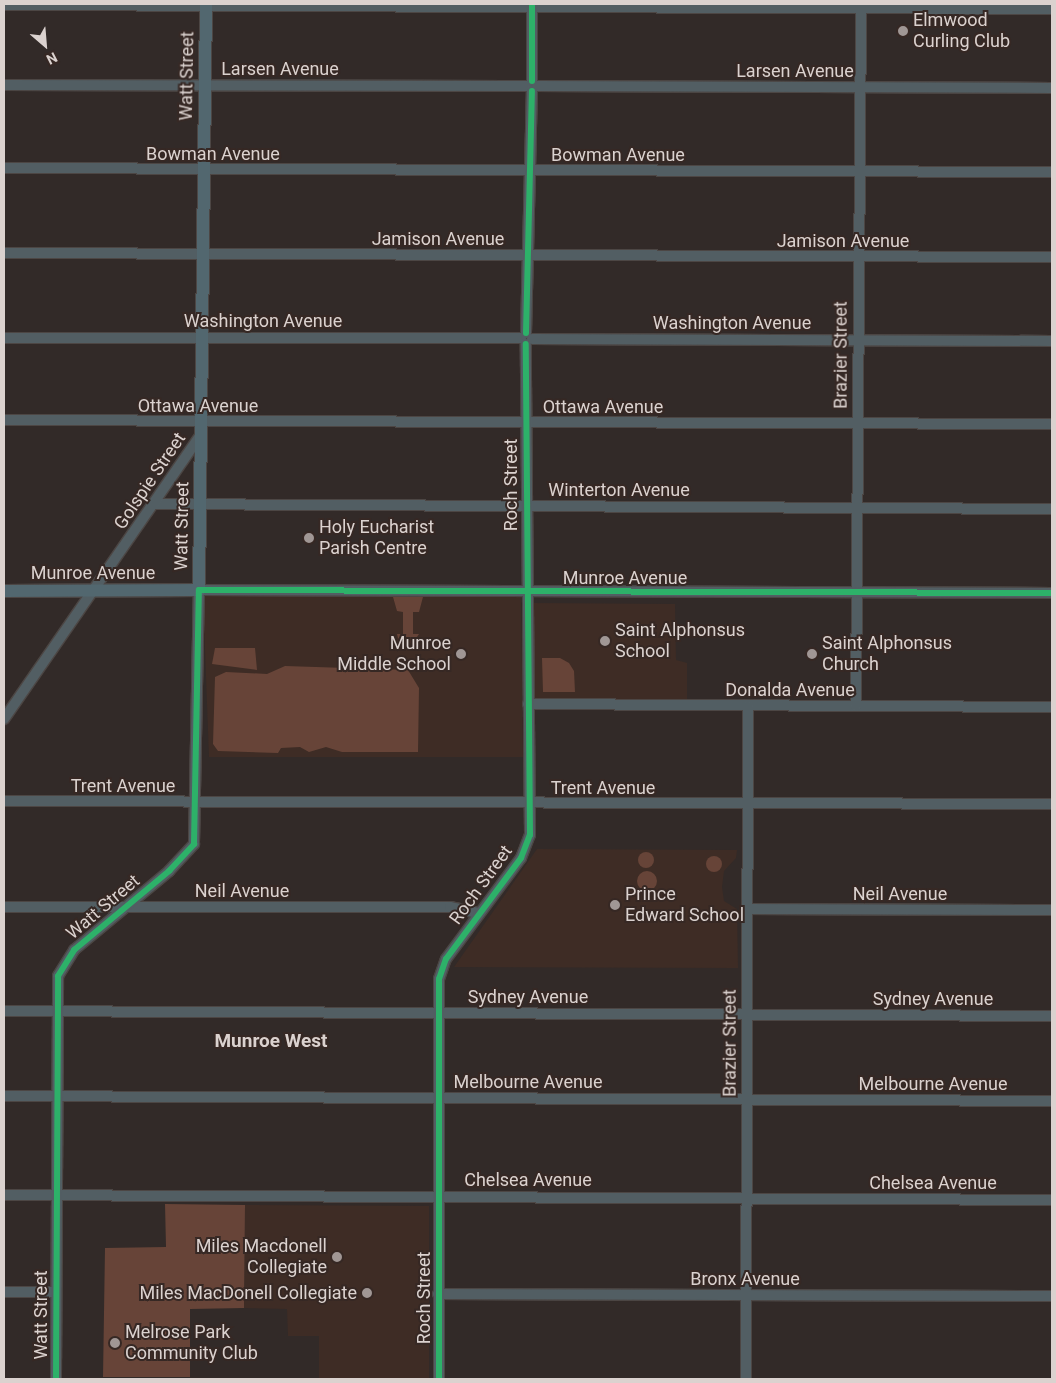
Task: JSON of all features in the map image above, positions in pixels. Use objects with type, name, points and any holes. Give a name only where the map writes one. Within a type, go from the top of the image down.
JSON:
[{"type":"main road","name":"Watt Street","points":[[199,590],[206,5]]},
{"type":"main road","name":"Munroe Avenue","points":[[4,591],[199,590]]},
{"type":"street","points":[[4,5],[861,6],[1052,9]]},
{"type":"street","name":"Roch Street","points":[[438,1379],[441,971],[524,851],[530,835],[526,593],[526,255],[531,170],[532,5]]},
{"type":"street","name":"Brazier Street","points":[[856,706],[857,340],[861,6]]},
{"type":"street","name":"Larsen Avenue","points":[[4,85],[1052,88]]},
{"type":"street","name":"Bowman Avenue","points":[[4,168],[1052,172]]},
{"type":"street","name":"Jamison Avenue","points":[[4,253],[1052,257]]},
{"type":"street","name":"Washington Avenue","points":[[4,338],[202,337],[1052,341]]},
{"type":"street","name":"Ottawa Avenue","points":[[4,420],[201,426],[526,422],[1052,424]]},
{"type":"street","name":"Golspie Street","points":[[4,719],[195,448],[201,426]]},
{"type":"street","name":"Winterton Avenue","points":[[155,504],[200,506],[1052,509]]},
{"type":"street","name":"Munroe Avenue","points":[[199,590],[1052,594]]},
{"type":"street","name":"Watt Street","points":[[56,1379],[56,986],[64,962],[189,852],[197,834],[199,590]]},
{"type":"street","name":"Donalda Avenue","points":[[528,704],[1052,707]]},
{"type":"street","name":"Brazier Street","points":[[746,1379],[748,706]]},
{"type":"street","name":"Trent Avenue","points":[[4,801],[1052,804]]},
{"type":"street","name":"Neil Avenue","points":[[4,907],[450,907],[480,913]]},
{"type":"street","name":"Neil Avenue","points":[[747,909],[1052,910]]},
{"type":"street","name":"Sydney Avenue","points":[[4,1011],[1052,1016]]},
{"type":"street","name":"Melbourne Avenue","points":[[4,1096],[1052,1101]]},
{"type":"street","name":"Chelsea Avenue","points":[[4,1194],[1052,1200]]},
{"type":"street","points":[[4,1292],[56,1292]]},
{"type":"street","name":"Bronx Avenue","points":[[438,1294],[1052,1296]]},
{"type":"shaded area","points":[[521,595],[523,757],[209,757],[203,596]]},
{"type":"shaded area","points":[[393,597],[423,597],[419,612],[413,612],[413,634],[419,634],[413,643],[404,644],[398,638],[397,634],[403,634],[403,612],[397,611]]},
{"type":"shaded area","name":"Saint Alphonsus School","points":[[533,603],[675,604],[676,660],[687,663],[687,701],[535,700]]},
{"type":"shaded area","points":[[215,648],[255,648],[257,670],[212,664]]},
{"type":"shaded area","points":[[542,658],[560,658],[569,663],[574,671],[575,692],[543,692]]},
{"type":"shaded area","points":[[285,666],[408,670],[419,688],[418,752],[342,752],[326,747],[309,752],[300,747],[281,748],[278,753],[218,751],[213,744],[215,677],[226,672],[267,674]]},
{"type":"shaded area","name":"Prince Edward School","points":[[537,849],[737,850],[736,858],[724,871],[722,887],[724,901],[737,909],[738,968],[454,967]]},
{"type":"shaded area","points":[[646,852],[652,854],[654,860],[652,866],[646,868],[640,866],[638,860],[640,854]]},
{"type":"shaded area","points":[[714,856],[720,858],[722,864],[720,870],[714,872],[708,870],[706,864],[708,858]]},
{"type":"shaded area","points":[[643,871],[651,871],[657,877],[657,885],[651,891],[643,891],[637,885],[637,877]]},
{"type":"shaded area","points":[[165,1204],[245,1205],[244,1308],[190,1309],[190,1377],[103,1377],[105,1248],[166,1247]]},
{"type":"shaded area","name":"Miles Macdonell Collegiate","points":[[245,1205],[429,1206],[429,1379],[319,1379],[319,1336],[288,1336],[287,1309],[244,1308]]},
{"type":"cycle path","points":[[532,4],[532,81]]},
{"type":"cycle path","points":[[526,333],[532,91]]},
{"type":"cycle path","points":[[439,1379],[439,979],[446,959],[521,858],[530,835],[526,344]]},
{"type":"cycle path","points":[[56,1379],[58,976],[74,950],[169,871],[194,844],[199,590],[1052,593]]},
{"type":"place","name":"Elmwood Curling Club","points":[[903,31]]},
{"type":"place","name":"Holy Eucharist Parish Centre","points":[[309,538]]},
{"type":"place","name":"Saint Alphonsus School","points":[[605,641]]},
{"type":"place","name":"Munroe Middle School","points":[[461,654]]},
{"type":"place","name":"Saint Alphonsus Church","points":[[812,654]]},
{"type":"place","name":"Prince Edward School","points":[[615,905]]},
{"type":"place","name":"Miles Macdonell Collegiate","points":[[337,1257]]},
{"type":"place","name":"Miles MacDonell Collegiate","points":[[367,1293]]},
{"type":"place","name":"Melrose Park Community Club","points":[[115,1343]]},
{"type":"district","name":"Munroe West","points":[[271,1041]]}]
